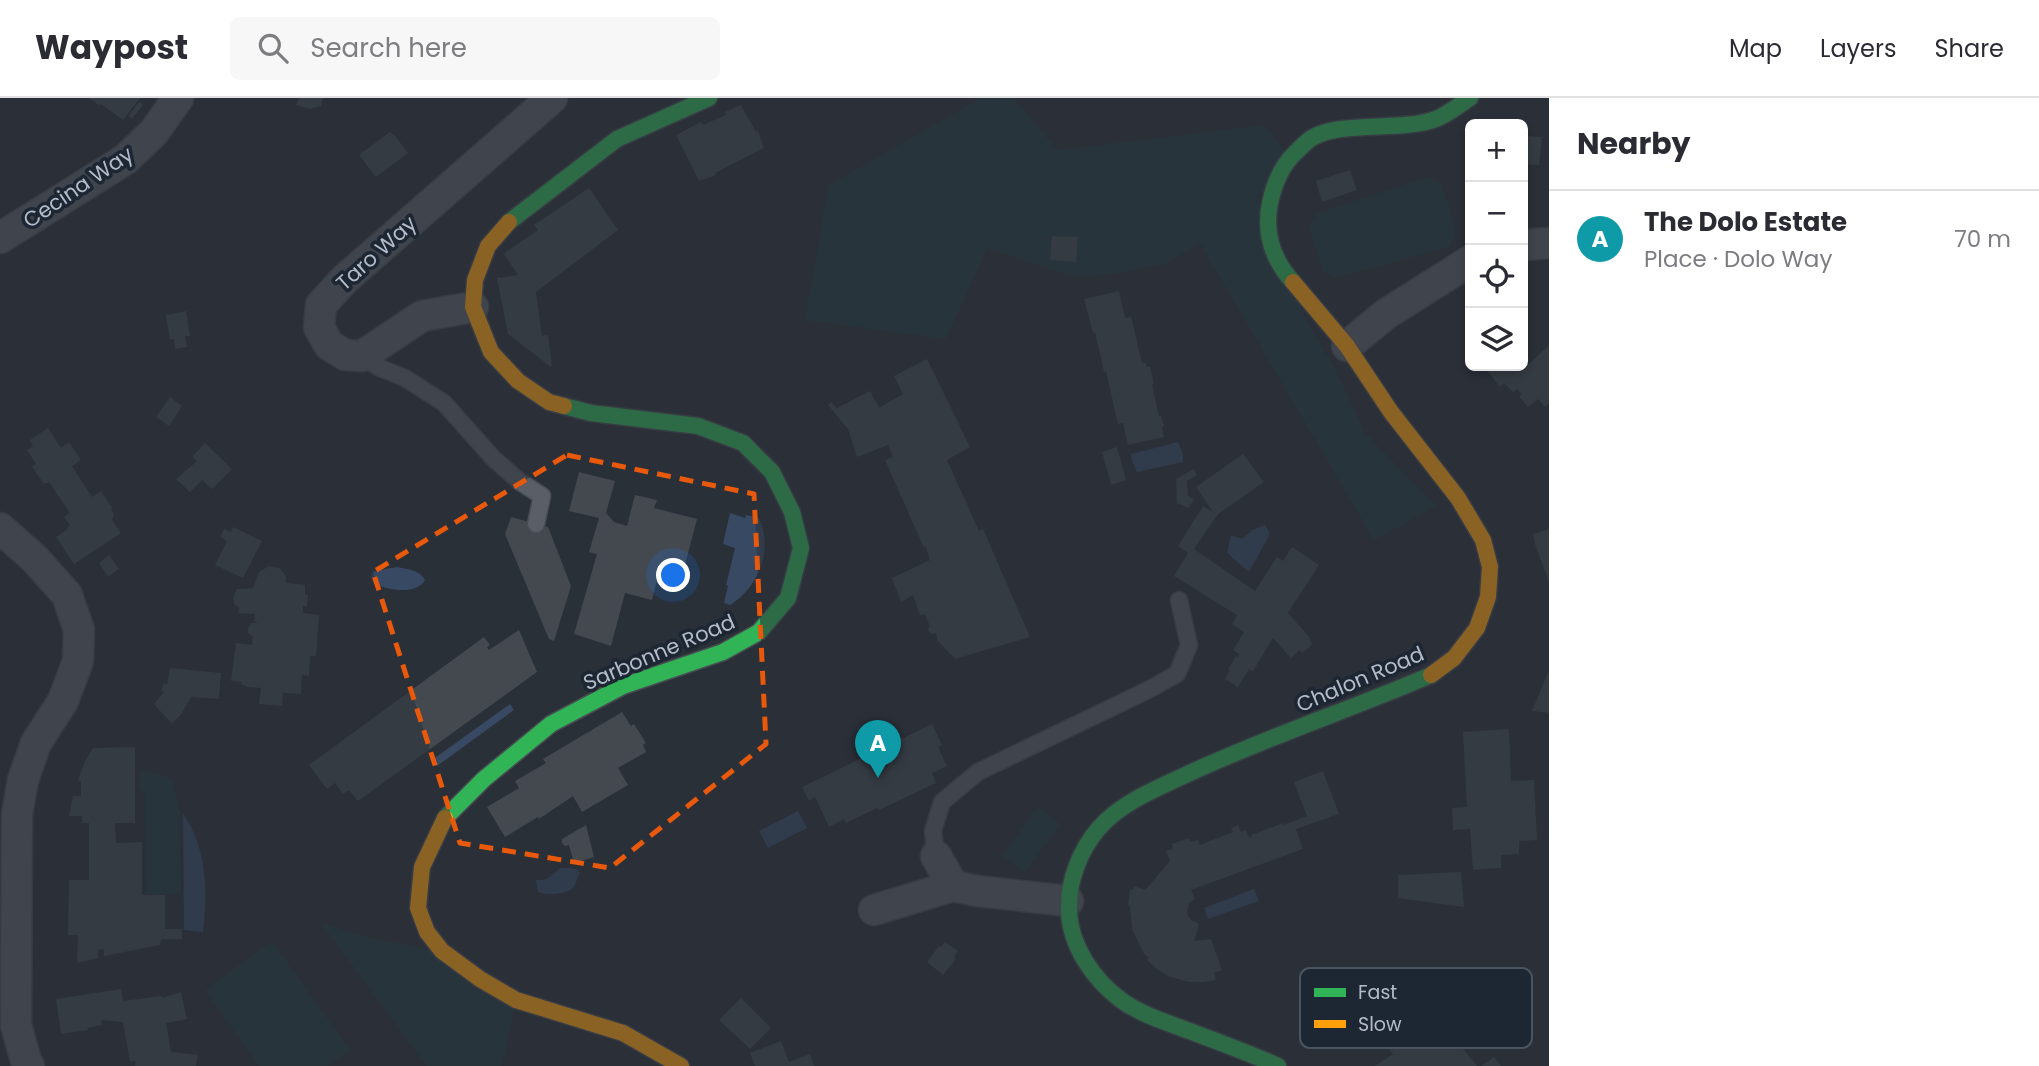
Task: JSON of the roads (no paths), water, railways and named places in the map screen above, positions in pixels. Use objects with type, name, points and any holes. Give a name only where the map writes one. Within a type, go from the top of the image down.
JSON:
[{"type":"street","name":"Cecina Way","points":[[0,238],[126,159],[154,132],[178,98]]},
{"type":"street","name":"Taro Way","points":[[362,356],[345,355],[329,345],[319,327],[321,304],[345,279],[552,98]]},
{"type":"street","name":"Sarbonne Road","points":[[681,1066],[623,1033],[516,999],[480,979],[442,951],[427,932],[418,908],[422,867],[444,819],[484,779],[551,724],[622,686],[723,652],[759,632],[788,598],[801,548],[792,512],[772,472],[743,443],[698,426],[591,413],[549,402],[518,381],[491,352],[473,307],[475,280],[488,246],[512,219],[617,139],[709,98]]},
{"type":"street","name":"Chalon Road","points":[[1278,1066],[1145,1015],[1120,1000],[1100,981],[1085,958],[1071,930],[1068,901],[1074,874],[1089,842],[1107,819],[1132,800],[1229,754],[1433,674],[1454,658],[1478,628],[1489,597],[1490,567],[1483,540],[1458,498],[1391,412],[1347,346],[1283,271],[1269,243],[1268,212],[1274,183],[1290,158],[1313,138],[1337,129],[1394,127],[1435,120],[1470,98]]},
{"type":"street","points":[[1528,245],[1549,243]]},
{"type":"street","points":[[1347,346],[1387,314],[1465,264]]},
{"type":"street","points":[[362,356],[422,316],[473,307]]},
{"type":"street","points":[[0,528],[35,559],[67,595],[79,630],[78,660],[63,701],[36,743],[23,780],[17,814],[16,1026],[29,1066]]},
{"type":"street","points":[[936,856],[953,886]]},
{"type":"street","points":[[874,909],[953,886],[1068,901]]},
{"type":"lane","points":[[362,356],[378,367],[405,378],[444,403],[493,458],[519,481],[542,496],[536,524]]},
{"type":"lane","points":[[936,856],[933,831],[942,802],[978,772],[1177,674],[1189,645],[1179,600]]},
{"type":"water","points":[[1178,442],[1183,462],[1137,472],[1131,454]]},
{"type":"water","points":[[730,513],[745,518],[746,515],[759,518],[765,542],[756,578],[730,605],[724,603],[735,548],[723,544]]},
{"type":"water","points":[[1265,525],[1270,534],[1249,572],[1227,553],[1231,535],[1242,539],[1252,530]]},
{"type":"water","points":[[397,567],[417,572],[425,580],[421,585],[408,590],[392,589],[372,582],[371,575],[374,571]]},
{"type":"water","points":[[510,704],[514,710],[437,766],[432,760]]},
{"type":"water","points":[[798,811],[807,828],[768,848],[759,831]]},
{"type":"water","points":[[183,814],[197,841],[204,871],[203,932],[184,930]]},
{"type":"water","points":[[560,868],[574,868],[580,873],[575,886],[555,894],[538,892],[536,880],[547,878]]},
{"type":"water","points":[[1254,889],[1259,901],[1208,919],[1204,908]]},
{"type":"place","name":"The Dolo Estate","points":[[878,778]]}]
